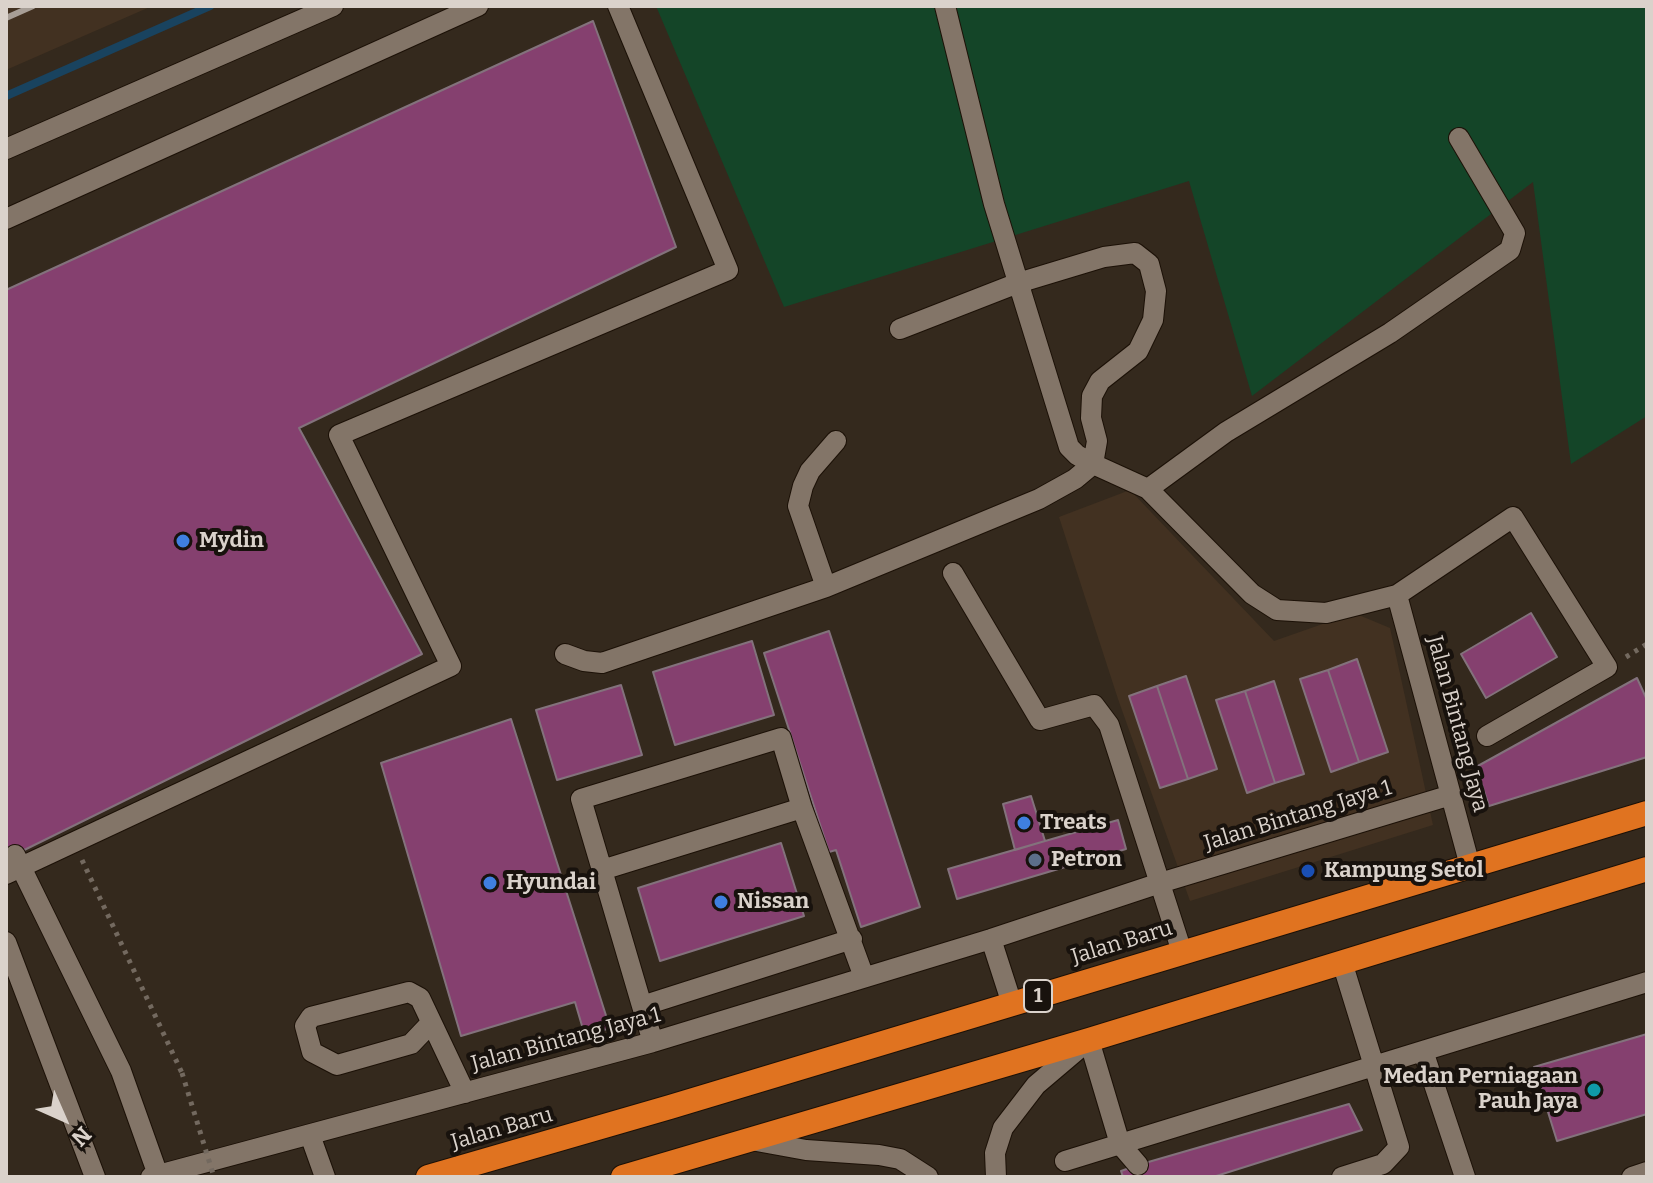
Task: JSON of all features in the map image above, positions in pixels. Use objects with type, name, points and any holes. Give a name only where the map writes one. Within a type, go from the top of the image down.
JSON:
[{"type":"highway","name":"Jalan Baru","points":[[428,1177],[1647,813]]},
{"type":"highway","points":[[623,1177],[1089,1040],[1647,869]]},
{"type":"street","points":[[6,149],[333,6]]},
{"type":"street","points":[[6,219],[478,6]]},
{"type":"street","points":[[155,1176],[121,1071],[15,866],[74,844],[451,666],[339,435],[728,270],[618,6]]},
{"type":"street","points":[[945,6],[994,204],[1069,447],[1093,464],[1148,489],[1252,594],[1277,610],[1326,613],[1397,595],[1513,517],[1607,667],[1487,736]]},
{"type":"street","points":[[1148,489],[1226,432],[1390,333],[1510,250],[1515,233],[1459,138]]},
{"type":"street","points":[[565,654],[602,663],[826,587],[1039,499],[1075,479],[1093,464],[1097,441],[1091,418],[1092,396],[1100,381],[1138,351],[1153,320],[1156,291],[1149,264],[1135,253],[1104,257],[1018,283],[900,329]]},
{"type":"street","points":[[826,587],[798,506],[810,471],[836,441]]},
{"type":"street","points":[[953,573],[1040,720],[1094,705],[1109,725],[1182,952]]},
{"type":"street","name":"Jalan Bintang Jaya","points":[[1397,595],[1470,866]]},
{"type":"street","points":[[653,1042],[581,799],[781,738],[802,808],[864,977]]},
{"type":"street","name":"Jalan Bintang Jaya 1","points":[[155,1176],[653,1042],[1451,795]]},
{"type":"street","points":[[602,870],[802,808]]},
{"type":"street","points":[[642,1006],[852,939]]},
{"type":"street","points":[[991,939],[1012,1004]]},
{"type":"street","points":[[6,942],[95,1177]]},
{"type":"street","points":[[1342,962],[1399,1147],[1383,1164],[1342,1177]]},
{"type":"street","points":[[1065,1161],[1647,982]]},
{"type":"street","points":[[431,1023],[411,1044],[337,1065],[312,1052],[305,1026],[311,1017],[409,992],[420,998],[465,1093]]},
{"type":"street","points":[[996,1177],[995,1153],[1003,1128],[1036,1085],[1089,1040],[1120,1144],[1138,1165]]},
{"type":"street","points":[[1423,1051],[1465,1177]]},
{"type":"street","points":[[310,1135],[325,1177]]},
{"type":"street","points":[[748,1139],[806,1150],[900,1159],[928,1177]]},
{"type":"street","points":[[1632,1177],[1647,1172]]},
{"type":"path","points":[[74,844],[182,1073],[214,1177]]},
{"type":"shaded area","points":[[6,6],[152,6],[6,70]]},
{"type":"shaded area","points":[[1130,490],[1274,641],[1354,613],[1390,628],[1433,825],[1190,901],[1118,699],[1059,517]]},
{"type":"green space","points":[[656,6],[1647,6],[1647,416],[1571,464],[1533,182],[1252,396],[1189,181],[784,307]]},
{"type":"building","name":"Mydin","points":[[593,21],[676,247],[299,428],[422,654],[6,859],[6,290]]},
{"type":"building","points":[[1531,613],[1557,657],[1486,698],[1461,654]]},
{"type":"building","points":[[829,631],[920,907],[861,927],[836,850],[829,852],[764,653]]},
{"type":"building","points":[[752,641],[774,715],[675,745],[653,672]]},
{"type":"building","points":[[1357,659],[1388,752],[1359,762],[1328,670]]},
{"type":"building","points":[[1328,670],[1359,762],[1331,772],[1300,679]]},
{"type":"building","points":[[1186,676],[1217,769],[1188,779],[1157,686]]},
{"type":"building","points":[[1637,678],[1647,700],[1647,757],[1489,806],[1476,767]]},
{"type":"building","points":[[1274,681],[1304,774],[1275,783],[1245,691]]},
{"type":"building","points":[[621,685],[642,755],[557,780],[536,710]]},
{"type":"building","points":[[1157,686],[1188,779],[1160,788],[1129,696]]},
{"type":"building","points":[[1245,691],[1275,783],[1247,793],[1216,700]]},
{"type":"building","name":"Hyundai","points":[[511,719],[610,1028],[585,1036],[575,1002],[461,1036],[381,763]]},
{"type":"building","name":"Treats","points":[[1031,796],[1045,841],[1015,850],[1003,804]]},
{"type":"building","name":"Petron","points":[[1118,820],[1126,849],[957,899],[948,869]]},
{"type":"building","name":"Nissan","points":[[781,843],[804,916],[660,961],[638,888]]},
{"type":"building","name":"Medan Perniagaan Pauh Jaya","points":[[1647,1034],[1647,1114],[1557,1141],[1534,1067]]},
{"type":"building","points":[[1349,1104],[1362,1130],[1213,1177],[1123,1177],[1121,1171],[1138,1165]]},
{"type":"waterway","points":[[6,96],[210,6]]},
{"type":"railway","points":[[6,18],[33,6]]},
{"type":"place","name":"Mydin","points":[[183,541]]},
{"type":"place","name":"Treats","points":[[1024,823]]},
{"type":"place","name":"Petron","points":[[1035,860]]},
{"type":"place","name":"Kampung Setol","points":[[1308,871]]},
{"type":"place","name":"Hyundai","points":[[490,883]]},
{"type":"place","name":"Nissan","points":[[721,902]]},
{"type":"place","name":"Medan Perniagaan Pauh Jaya","points":[[1594,1090]]}]
